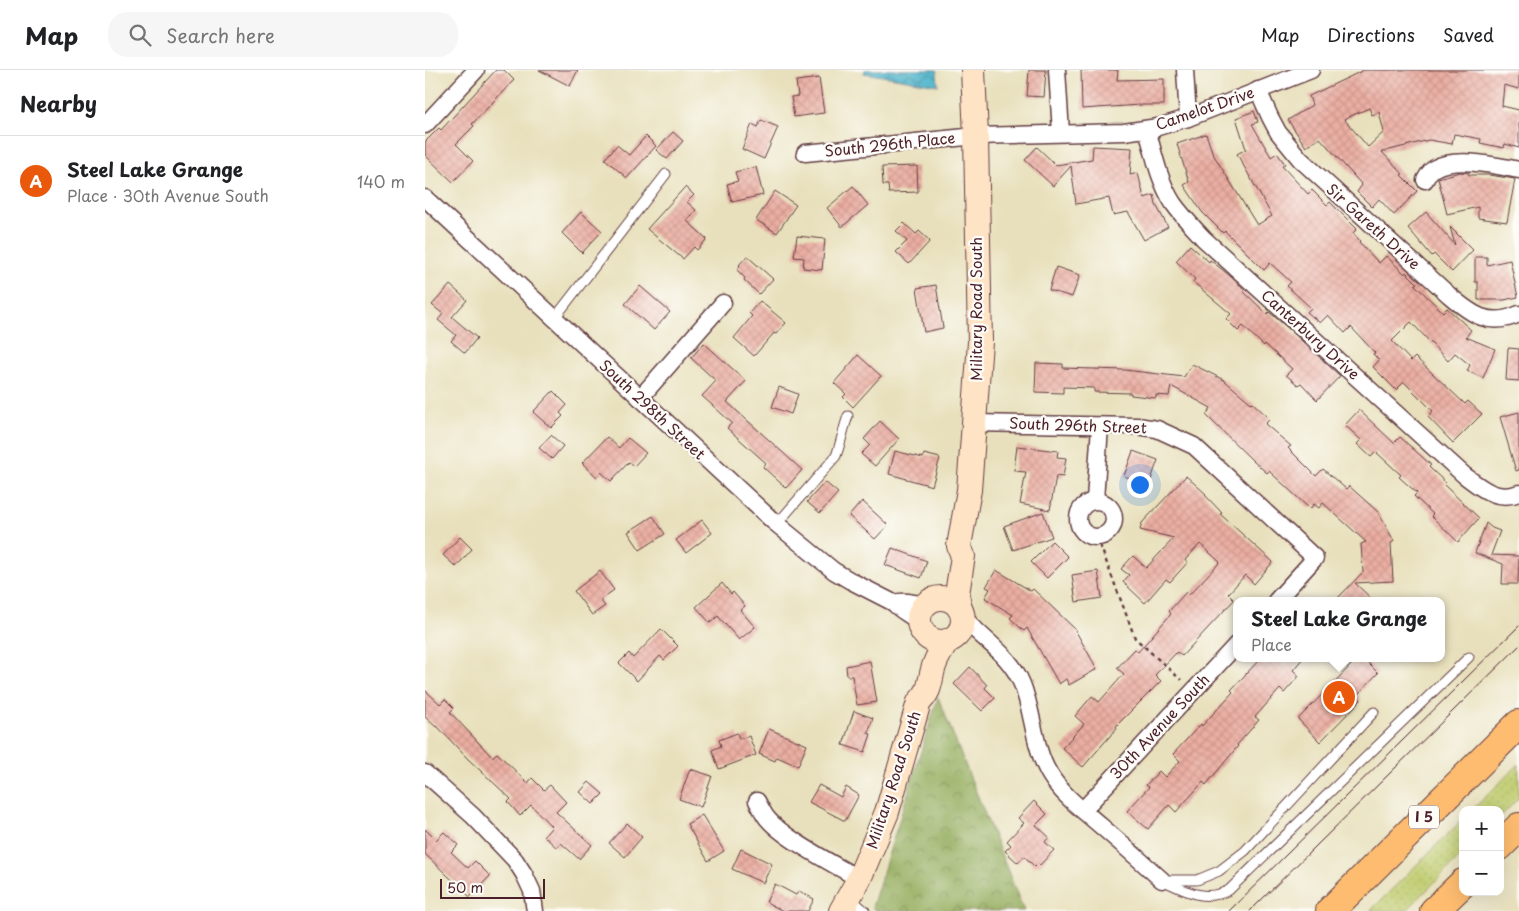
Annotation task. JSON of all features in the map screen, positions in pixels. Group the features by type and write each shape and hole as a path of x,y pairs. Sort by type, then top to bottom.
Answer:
{"highway":[{"name":"I 5","path":"1330,911 1519,724"},
{"path":"1504,842 1519,827"},
{"path":"1434,911 1459,887"}],"main road":[{"name":"Military Road South","path":"961,612 957,594 963,556 959,546 969,490 980,342 973,70"},
{"name":"Military Road South","path":"853,900 887,812 919,702 916,691 925,648 925,615 946,582 952,553 959,546"},
{"path":"946,598 953,601 961,612 962,626 951,639 933,640 925,615 946,598"},
{"name":"Military Road South","path":"919,702 928,695 934,665 938,656 951,639"}],"street":[{"path":"425,125 476,70"},
{"path":"1057,70 1061,133"},
{"path":"1185,70 1188,118"},
{"name":"Camelot Drive","path":"976,136 1124,132 1147,129 1188,118 1308,71"},
{"name":"Sir Gareth Drive","path":"1258,90 1278,132 1300,159 1449,295 1469,312 1485,319 1506,319 1519,314"},
{"name":"Canterbury Drive","path":"1147,129 1160,176 1167,191 1181,214 1204,239 1464,475 1484,490 1494,494 1509,496 1519,493"},
{"name":"South 296th Place","path":"805,153 976,136"},
{"path":"1425,180 1434,168 1451,164 1486,164 1519,170"},
{"name":"South 298th Street","path":"425,198 777,524 835,571 851,581 894,603 904,600 921,604 925,615"},
{"path":"640,398 723,303"},
{"name":"South 296th Street","path":"974,423 1137,426 1157,429 1193,446 1315,558 1280,597"},
{"path":"1095,500 1100,426"},
{"path":"961,612 974,630 1007,658 1021,684 1037,745 1050,774 1065,794 1162,880"},
{"path":"951,639 972,635 984,638"},
{"name":"30th Avenue South","path":"1083,810 1233,648"},
{"path":"425,773 473,816 515,860 532,891 535,911"},
{"path":"757,800 767,818 853,900"}],"lane":[{"path":"554,319 666,174"},
{"path":"777,524 836,456 848,416"},
{"path":"1162,880 1197,895 1214,896 1229,890 1469,657"},
{"path":"1162,880 1197,880 1219,871 1245,850 1374,712"}],"path":[{"path":"1100,545 1135,638 1181,680"}],"green space":[{"path":"938,697 1024,911 876,911 872,907"},
{"path":"1519,764 1519,798 1504,813 1504,806 1476,806"},
{"path":"1459,823 1459,858 1406,911 1370,911"}],"water":[{"path":"865,70 937,70 938,85 864,73"}],"building":[{"path":"496,70 504,70 514,80 472,124 474,126 456,144 473,161 453,182 425,155 425,142 439,128 441,130"},
{"path":"539,70 578,70 570,86"},
{"path":"1029,70 1046,70 1044,97 1027,96"},
{"path":"1081,70 1118,70 1117,80 1164,79 1164,105 1082,109"},
{"path":"1364,70 1519,70 1519,89 1504,85 1502,106 1519,110 1519,148 1505,144 1504,148 1480,143 1481,139 1454,134 1452,144 1429,140 1382,152 1417,191 1394,215 1379,199 1372,207 1357,192 1362,185 1320,138 1306,147 1288,120 1312,105 1309,96","holes":["1369,108 1372,115 1379,112 1384,132 1368,147 1344,119"]},
{"path":"819,78 824,113 794,117 791,97 798,96 796,81"},
{"path":"1254,111 1258,122 1252,124 1271,157 1277,153 1285,164 1282,166 1308,194 1312,190 1327,205 1330,202 1357,229 1353,233 1379,263 1386,256 1405,274 1406,272 1417,283 1415,285 1443,312 1447,308 1471,330 1466,337 1495,349 1483,378 1467,371 1470,365 1455,353 1448,361 1411,322 1392,341 1411,361 1415,357 1465,404 1468,401 1482,414 1453,443 1428,417 1433,411 1404,382 1396,390 1373,367 1379,360 1351,327 1345,333 1328,315 1320,323 1307,312 1311,308 1287,286 1291,282 1270,263 1264,270 1225,231 1223,233 1202,212 1184,185 1189,182 1177,144 1206,134 1213,154 1257,225 1272,216 1237,154 1246,149 1236,118"},
{"path":"761,120 778,127 764,159 742,149 752,124 758,127"},
{"path":"673,132 683,141 667,159 656,150"},
{"path":"646,136 656,146 627,178 605,159 617,145 629,155"},
{"path":"1093,146 1132,148 1130,175 1138,173 1144,198 1154,195 1156,205 1168,227 1144,240 1128,212 1113,215 1109,198 1076,204 1071,166 1053,186 1025,160 1037,147 1056,165 1092,159"},
{"path":"917,166 918,192 889,193 888,185 883,185 882,167"},
{"path":"756,167 763,195 732,202 727,184 738,181 735,172"},
{"path":"1460,172 1469,173 1469,175 1489,175 1515,179 1507,222 1478,218 1478,207 1447,214 1438,178"},
{"path":"853,186 868,205 842,227 827,208"},
{"path":"685,187 694,195 687,202 696,210 687,221 707,239 697,250 694,247 683,259 647,229"},
{"path":"775,191 796,205 777,233 756,220"},
{"path":"581,212 602,231 582,253 562,233"},
{"path":"1426,212 1455,245 1450,227 1473,250 1452,272 1434,254 1432,256 1408,228"},
{"path":"904,223 916,234 919,231 930,241 909,264 896,252 907,241 896,231"},
{"path":"797,236 825,239 822,270 803,268 804,258 794,257"},
{"path":"1190,245 1209,262 1210,260 1230,276 1267,314 1269,312 1340,376 1317,400 1301,383 1298,385 1286,375 1292,369 1243,326 1238,331 1226,319 1231,314 1193,282 1195,279 1176,261"},
{"path":"747,256 773,279 759,294 744,280 745,278 737,270"},
{"path":"1475,257 1487,257 1487,265 1510,260 1518,297 1504,300 1478,300 1478,282 1475,282"},
{"path":"1056,267 1080,275 1072,297 1049,290"},
{"path":"450,285 467,300 452,317 477,338 465,353 451,341 456,335 438,320 443,314 432,305"},
{"path":"936,285 943,328 924,332 917,288"},
{"path":"640,286 670,312 654,330 625,304"},
{"path":"760,301 786,323 776,334 774,333 754,356 734,338 752,316 749,313"},
{"path":"704,343 746,381 727,402 802,470 786,488 763,467 766,463 727,428 732,423 702,396 716,381 691,358"},
{"path":"1508,348 1519,349 1519,381 1506,380"},
{"path":"858,355 881,376 853,407 843,397 846,394 834,383"},
{"path":"1036,363 1063,364 1063,368 1125,370 1184,377 1192,364 1224,380 1270,419 1265,424 1291,446 1288,448 1316,476 1323,469 1346,489 1349,486 1378,512 1394,541 1391,543 1393,581 1355,583 1370,597 1339,597 1363,572 1361,544 1366,542 1323,503 1319,508 1314,504 1310,509 1269,471 1267,473 1253,461 1206,415 1211,408 1171,386 1169,396 1156,395 1156,398 1131,395 1131,393 1094,392 1094,388 1063,387 1063,393 1035,392"},
{"path":"779,387 798,394 791,414 772,407"},
{"path":"553,391 567,405 560,413 563,416 551,428 533,412"},
{"path":"1359,410 1394,443 1400,437 1431,465 1429,467 1446,483 1444,485 1479,518 1458,542 1431,516 1433,514 1414,496 1417,493 1399,477 1401,475 1376,452 1371,457 1357,444 1361,440 1345,425"},
{"path":"1519,412 1519,470 1516,471 1500,417"},
{"path":"880,421 899,439 875,466 861,454 870,445 864,439"},
{"path":"551,435 563,446 552,459 539,448"},
{"path":"607,437 619,448 628,438 646,453 634,466 629,462 611,481 601,472 597,477 582,463"},
{"path":"1017,446 1058,451 1057,457 1066,458 1063,477 1056,476 1050,510 1020,504 1026,472 1014,471"},
{"path":"895,451 923,458 924,454 940,458 932,486 889,474"},
{"path":"1133,451 1158,460 1149,485 1124,476"},
{"path":"1186,476 1206,494 1222,513 1220,514 1273,562 1254,584 1245,575 1228,594 1233,601 1182,656 1177,652 1155,675 1161,681 1116,726 1117,728 1083,767 1062,748 1084,724 1075,716 1092,696 1099,702 1124,674 1117,668 1135,649 1138,652 1171,614 1169,611 1186,592 1189,595 1220,562 1200,544 1185,560 1187,563 1170,582 1166,579 1145,603 1123,582 1129,575 1121,569 1133,556 1146,568 1174,538 1140,530 1142,523"},
{"path":"825,482 838,493 820,513 807,502"},
{"path":"862,501 888,525 875,539 849,516"},
{"path":"1043,512 1052,537 1013,550 1004,526"},
{"path":"653,516 665,534 640,550 628,532"},
{"path":"702,520 712,533 686,553 676,540"},
{"path":"1486,523 1500,531 1491,555 1519,556 1518,584 1502,584 1503,564 1475,553"},
{"path":"460,537 472,549 456,567 443,555"},
{"path":"1052,541 1068,557 1047,578 1031,562"},
{"path":"892,548 927,561 921,578 885,565"},
{"path":"996,570 1031,591 1033,589 1074,628 1097,669 1069,685 1066,679 1059,684 1027,628 1024,631 1010,618 1013,615 985,598 990,589 986,587"},
{"path":"600,571 614,590 600,600 605,606 592,615 574,591"},
{"path":"1098,571 1102,598 1076,602 1072,575"},
{"path":"722,583 745,606 740,610 755,627 739,640 718,616 710,623 696,607"},
{"path":"661,629 678,646 664,660 660,656 637,681 619,663 629,653 633,658"},
{"path":"870,661 877,702 857,705 852,676 847,676 846,666"},
{"path":"1257,662 1300,662 1293,670 1299,676 1284,693 1280,689 1255,717 1259,720 1206,785 1203,782 1176,812 1169,805 1148,829 1127,811 1149,787 1146,785 1159,771 1165,777 1180,761 1173,754 1233,692 1231,690"},
{"path":"1354,662 1367,662 1378,673 1357,695 1361,700 1320,742 1298,719"},
{"path":"970,667 987,685 985,688 995,698 982,711 954,684"},
{"path":"425,690 440,704 445,699 454,708 450,712 492,757 497,753 528,783 532,778 544,790 550,785 566,802 556,812 592,845 579,859 561,843 557,848 544,836 552,827 531,805 520,816 508,802 511,799 468,759 437,726 425,717"},
{"path":"854,711 873,718 868,733 871,734 865,752 843,745"},
{"path":"769,729 807,745 798,766 777,757 775,761 759,754"},
{"path":"737,733 739,739 749,736 756,755 719,769 712,750 721,746 719,740"},
{"path":"690,769 712,776 701,807 679,799"},
{"path":"589,782 603,794 593,804 580,792"},
{"path":"819,785 841,797 846,787 859,795 845,821 809,802"},
{"path":"1034,801 1047,814 1036,825 1049,837 1045,842 1054,850 1040,865 1038,864 1035,867 1024,856 1018,863 1005,851 1011,845 1007,841 1024,823 1018,818"},
{"path":"702,815 724,851 708,861 687,824"},
{"path":"627,823 642,837 625,857 609,843"},
{"path":"425,829 436,840 444,832 458,845 451,852 468,868 475,861 490,876 470,897 425,854"},
{"path":"741,849 772,864 763,883 732,869"},
{"path":"775,884 796,895 799,891 814,899 808,911 783,911 766,902"}],"tram line":[{"path":"1229,911 1519,626"},
{"path":"1250,911 1519,646"}],"place":[{"name":"Steel Lake Grange","path":"1339,697"}]}
